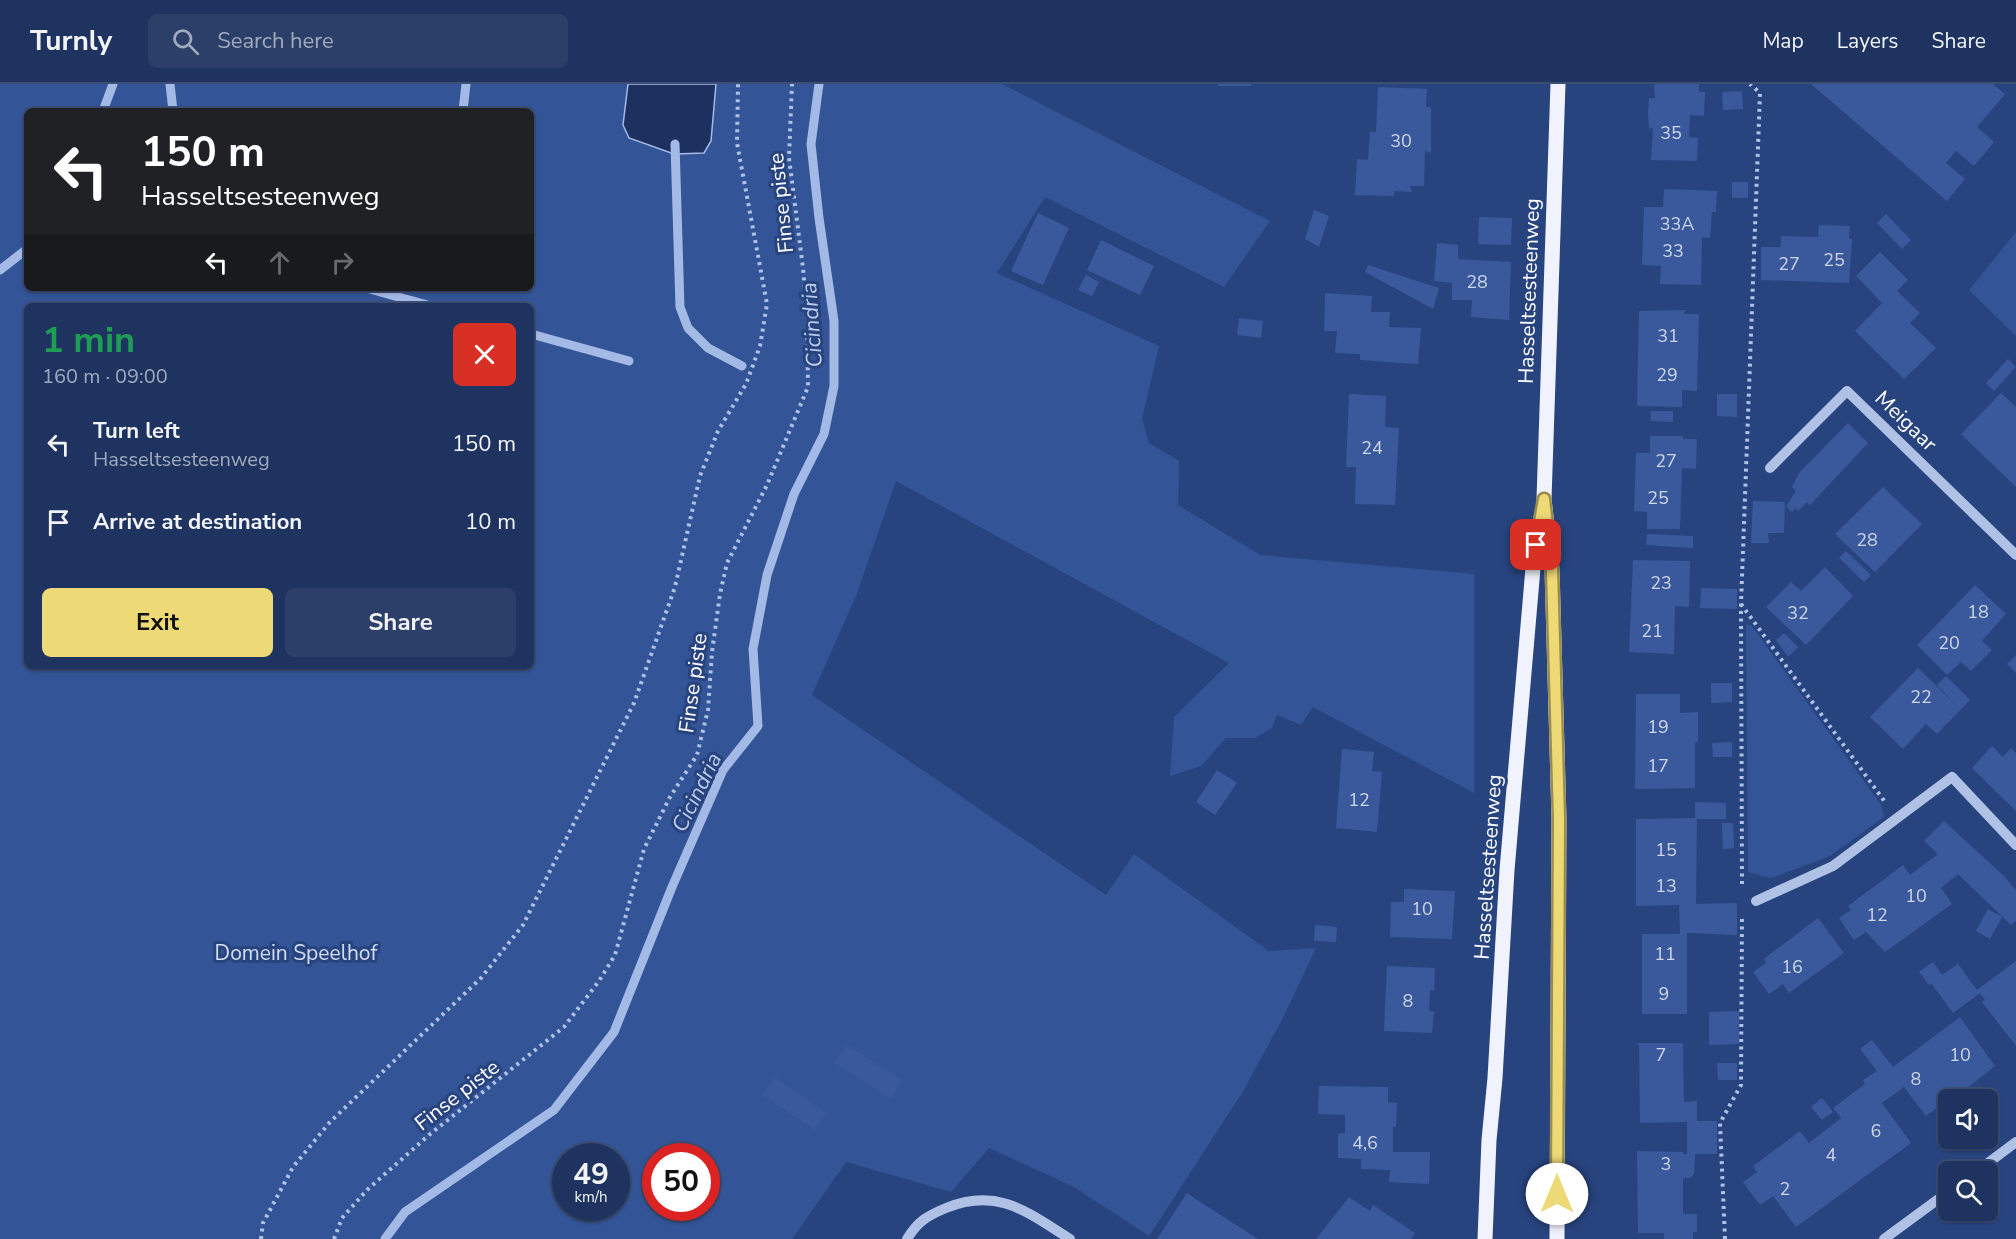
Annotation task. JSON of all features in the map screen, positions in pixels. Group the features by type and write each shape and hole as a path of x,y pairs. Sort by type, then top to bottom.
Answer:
{"main road":[{"name":"Hasseltsesteenweg","path":"1485,1239 1489,1140 1495,1078 1507,870 1533,568 1544,499 1558,84"},
{"name":"Hasseltsesteenweg","path":"1544,499 1552,569 1559,819 1557,1239"}],"street":[{"name":"Meigaar","path":"1770,468 1847,392 2016,555"},
{"path":"1756,901 1833,867 1952,777 2016,845"},
{"path":"1991,1161 2016,1142"},
{"path":"1884,1239 1938,1199"},
{"path":"907,1239 927,1215 963,1201 977,1200 999,1201 1025,1211 1070,1239"}],"path":[{"path":"261,1239 263,1223 293,1167 330,1122 481,978 523,925 633,703 675,587 700,476 718,431 746,384 760,346 767,304 737,143 738,84"},
{"name":"Finse piste","path":"334,1239 342,1218 367,1190 429,1135 564,1027 599,981 615,955 644,849 670,797 697,754 708,710 712,652 727,563 767,485 808,387 807,316 789,158 792,84"},
{"path":"1742,891 1741,604 1760,93 1750,84"},
{"path":"1741,604 1897,818"},
{"path":"1725,1239 1720,1123 1741,1085 1742,914"}],"green space":[{"name":"Domein Speelhof","path":"0,84 1002,84 1270,221 1224,287 1045,197 997,273 1159,346 1142,419 1149,443 1179,461 1178,505 1260,555 1474,574 1474,793 1313,707 1301,725 1277,715 1272,728 1255,738 1226,738 1201,766 1170,776 1174,717 1229,663 896,481 856,596 812,695 1106,895 1134,854 1269,951 1316,948 1283,1018 1242,1093 1149,1236 1074,1187 989,1148 951,1192 846,1162 792,1239 0,1239"},
{"path":"2016,232 2016,336 1969,290"},
{"path":"1746,625 1751,625 1882,806 1884,817 1830,856 1771,878 1748,872"}],"shaded area":[{"path":"628,84 716,84 711,141 704,153 674,154 629,138 623,125"}],"building":[{"path":"1218,84 1251,84 1251,86 1218,86"},
{"path":"1654,84 1699,84 1699,92 1705,92 1704,116 1690,115 1689,137 1698,138 1697,161 1651,160 1653,128 1649,129 1648,113 1649,98 1655,98"},
{"path":"1811,84 1993,84 2005,94 1977,127 1994,142 1974,166 1956,151 1946,163 1965,179 1947,201"},
{"path":"1378,87 1427,89 1426,107 1431,107 1431,153 1425,151 1424,186 1410,186 1412,192 1394,191 1394,196 1355,195 1357,159 1368,160 1370,132 1376,132"},
{"path":"1742,91 1743,109 1723,110 1722,92"},
{"path":"1732,182 1748,182 1748,198 1732,198"},
{"path":"1664,189 1717,191 1716,212 1712,212 1710,238 1702,237 1701,285 1660,284 1661,266 1642,265 1644,207 1663,207"},
{"path":"1314,210 1329,216 1319,247 1305,239"},
{"path":"1038,213 1069,228 1043,285 1011,271"},
{"path":"1886,214 1911,240 1902,249 1877,223"},
{"path":"1479,217 1512,218 1511,245 1478,244"},
{"path":"1819,225 1850,226 1849,239 1852,239 1849,283 1761,280 1761,247 1781,247 1781,236 1818,237"},
{"path":"1101,240 1154,266 1140,295 1087,270"},
{"path":"1437,243 1458,245 1458,259 1511,262 1509,320 1471,317 1472,300 1452,300 1452,283 1434,281"},
{"path":"1880,252 1908,280 1897,291 1920,313 1910,323 1936,348 1904,379 1855,331 1882,303 1856,276"},
{"path":"1368,265 1439,288 1433,309 1365,272"},
{"path":"1086,275 1099,282 1092,296 1078,290"},
{"path":"1325,293 1372,296 1371,312 1390,312 1389,327 1421,328 1418,364 1360,360 1360,354 1335,353 1337,331 1324,331"},
{"path":"1685,310 1684,314 1699,314 1697,391 1682,390 1682,407 1637,406 1639,311"},
{"path":"1239,318 1263,321 1261,338 1237,335"},
{"path":"2008,359 2016,367 1994,391 1986,383"},
{"path":"2001,393 2016,407 2016,487 1961,434"},
{"path":"1349,394 1386,396 1385,427 1399,428 1395,505 1355,504 1356,467 1346,467"},
{"path":"1717,394 1737,394 1737,417 1717,416"},
{"path":"1651,411 1673,411 1673,422 1651,421"},
{"path":"1848,423 1868,443 1810,505 1807,502 1798,511 1795,508 1792,512 1786,506 1796,491 1792,487 1799,473"},
{"path":"1650,436 1683,436 1683,439 1697,439 1696,469 1682,468 1680,529 1647,529 1647,512 1634,511 1636,453 1650,453"},
{"path":"1883,487 1922,524 1875,572 1835,534"},
{"path":"1753,501 1785,502 1784,533 1768,533 1769,543 1751,543"},
{"path":"1647,534 1693,536 1693,548 1646,545"},
{"path":"1846,551 1871,575 1864,582 1839,558"},
{"path":"1633,560 1690,561 1689,607 1675,606 1674,654 1629,652"},
{"path":"1825,567 1853,596 1806,645 1766,607 1791,582 1801,591"},
{"path":"1975,585 2006,614 1982,641 1992,650 1971,671 1961,662 1947,675 1917,645"},
{"path":"1701,588 1737,589 1737,609 1700,608"},
{"path":"1784,633 1798,647 1788,657 1776,640"},
{"path":"2016,655 2016,673 2007,664"},
{"path":"1918,668 1956,705 1937,685 1946,676 1970,700 1937,734 1926,724 1903,749 1870,717"},
{"path":"1711,683 1732,683 1732,702 1711,703"},
{"path":"1636,694 1680,694 1680,713 1698,712 1698,742 1695,742 1695,788 1635,789"},
{"path":"1732,742 1732,757 1713,757 1712,743"},
{"path":"1992,746 2003,757 2011,748 2016,753 2016,811 1972,768"},
{"path":"1342,749 1374,752 1372,771 1382,772 1377,832 1336,828"},
{"path":"1217,770 1237,783 1215,815 1196,802"},
{"path":"1695,802 1726,803 1726,819 1697,819 1696,904 1737,903 1737,935 1687,933 1687,1014 1642,1014 1642,934 1680,934 1679,905 1636,906 1636,819 1695,818"},
{"path":"1944,821 2004,876 2016,890 2016,921 2011,925 1958,874 1941,888 1952,904 1885,952 1866,932 1854,940 1839,918 1851,910 1848,906 1903,865 1910,875 1938,854 1924,841"},
{"path":"1722,823 1733,823 1734,848 1723,849"},
{"path":"1404,889 1455,891 1452,939 1390,937 1391,902 1404,902"},
{"path":"1988,909 2002,917 1990,939 1976,931"},
{"path":"1818,918 1844,953 1789,993 1783,984 1769,994 1753,972 1766,963 1764,959"},
{"path":"1315,925 1337,927 1336,942 1314,941"},
{"path":"2016,961 2016,1046 1982,1002 1985,1000 1980,993 1953,1013 1931,983 1929,985 1919,972 1933,962 1942,975 1958,964 1977,990"},
{"path":"1387,966 1435,968 1434,991 1430,990 1429,1011 1434,1011 1432,1033 1384,1031"},
{"path":"1739,1011 1739,1044 1709,1045 1709,1012"},
{"path":"1960,1017 1995,1066 1966,1089 1938,1089 1938,1107 1926,1116 1904,1087 1882,1103 1911,1143 1796,1227 1773,1196 1760,1205 1743,1182 1757,1172 1753,1166 1800,1131 1809,1143 1841,1118 1833,1108 1865,1084 1863,1080 1877,1071 1860,1049 1872,1040 1893,1067"},
{"path":"1635,1043 1683,1043 1684,1102 1697,1101 1697,1121 1717,1121 1717,1154 1695,1154 1694,1174 1690,1178 1683,1178 1683,1214 1697,1214 1697,1232 1693,1232 1693,1239 1664,1239 1664,1233 1638,1233 1637,1151 1687,1154 1687,1122 1640,1123 1639,1045"},
{"path":"847,1045 902,1080 891,1099 835,1063"},
{"path":"1717,1063 1737,1063 1737,1080 1718,1080"},
{"path":"775,1077 826,1113 814,1130 763,1095"},
{"path":"1319,1086 1388,1087 1388,1102 1397,1103 1396,1127 1393,1127 1393,1152 1430,1152 1429,1184 1389,1182 1390,1170 1361,1169 1361,1159 1338,1158 1338,1134 1345,1133 1345,1115 1318,1114"},
{"path":"1822,1098 1833,1112 1822,1120 1811,1107"},
{"path":"1187,1193 1222,1216 1258,1239 1157,1239"},
{"path":"1349,1197 1370,1211 1373,1205 1415,1233 1411,1239 1316,1239"}],"waterway":[{"path":"104,108 113,84"},
{"path":"170,84 173,108"},
{"path":"463,108 466,84"},
{"name":"Cicindria","path":"385,1239 405,1212 554,1110 614,1032 672,887 723,770 758,726 753,649 767,575 794,494 824,434 834,386 834,321 811,144 819,84"},
{"path":"675,144 680,307 688,328 708,348 742,366"},
{"path":"0,270 24,251"},
{"path":"377,291 420,303"},
{"path":"534,335 629,361"}],"route":[{"path":"1536,545 1544,499 1552,569 1559,819 1557,1194"}]}
